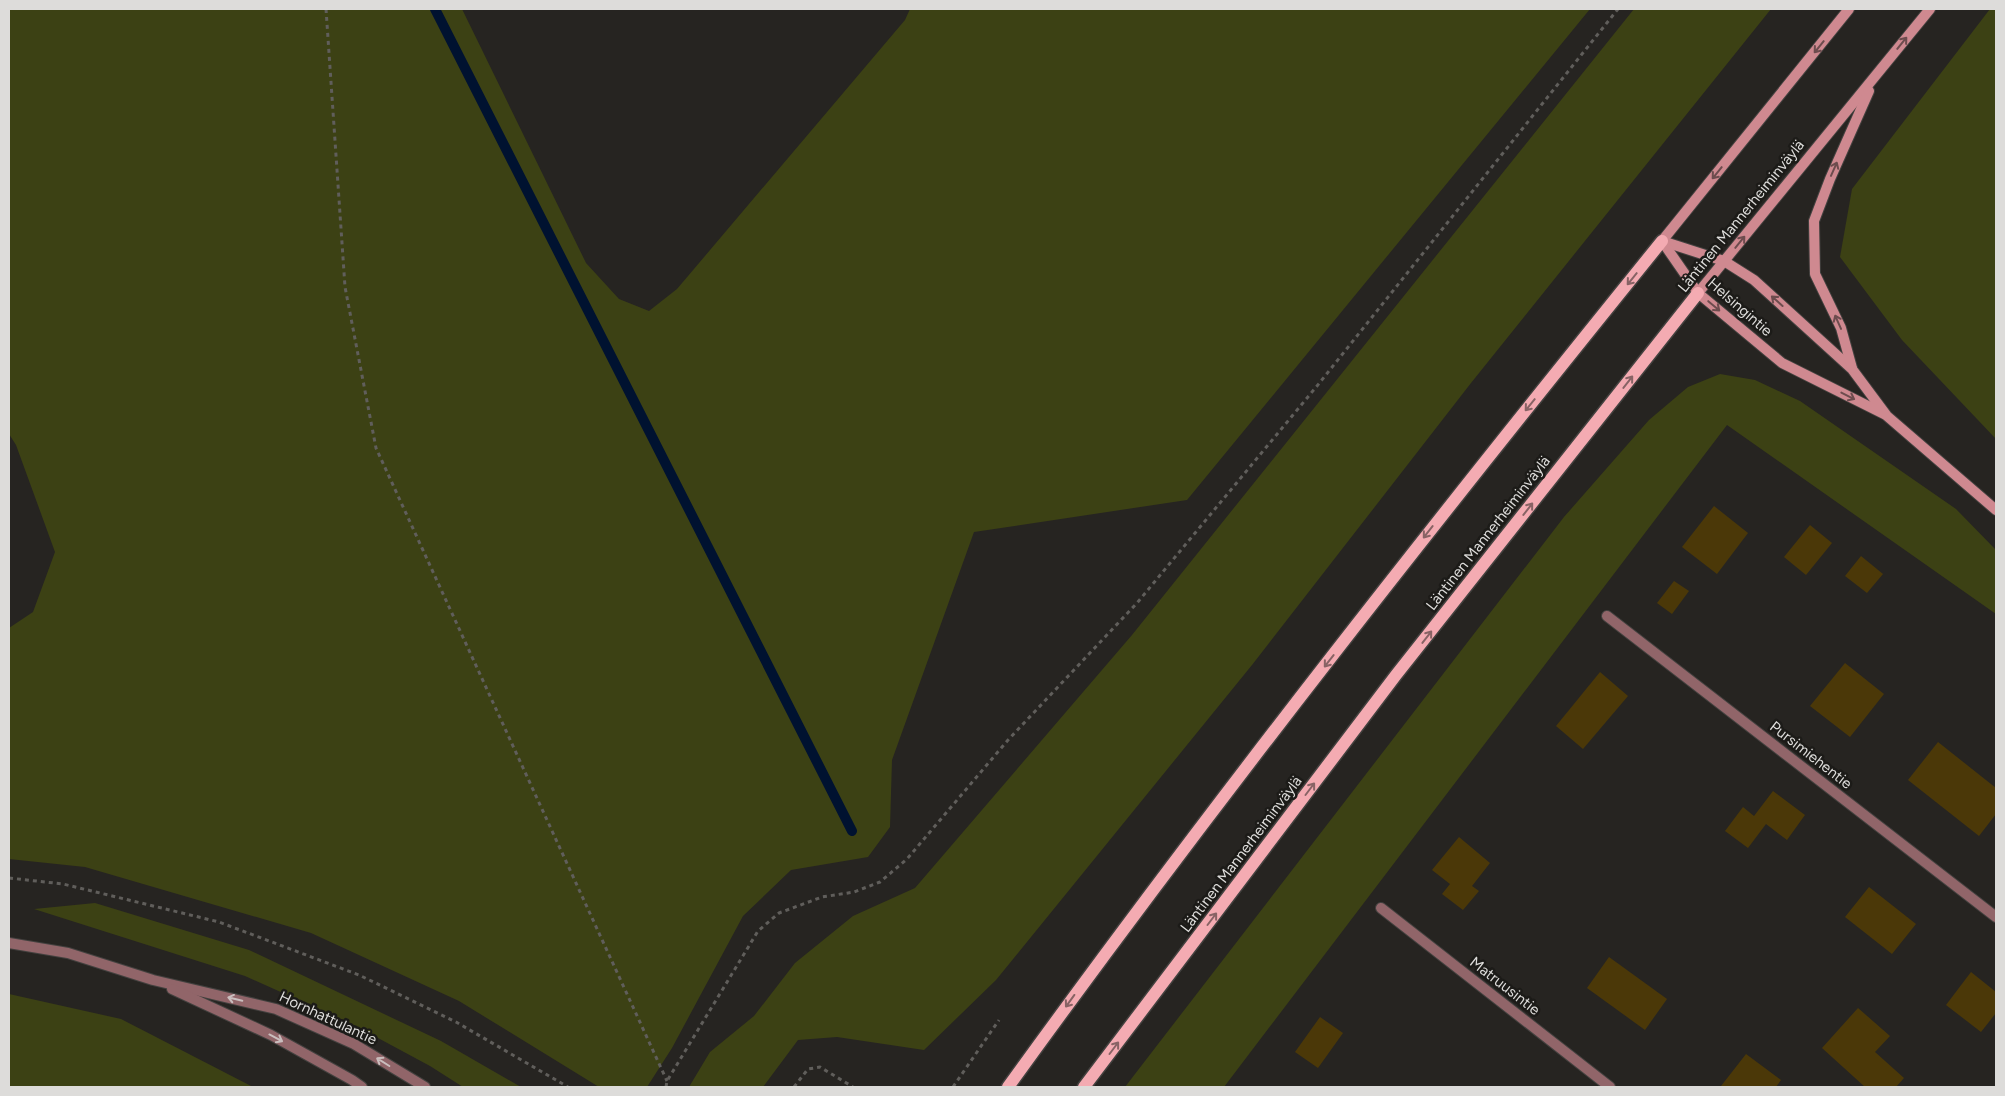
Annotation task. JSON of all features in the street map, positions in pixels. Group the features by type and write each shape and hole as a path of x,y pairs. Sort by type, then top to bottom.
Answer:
{"main road":[{"path":"1008,1087 1099,962 1271,735 1457,495 1849,9"},
{"name":"Läntinen Mannerheiminväylä","path":"1084,1087 1396,675 1724,261 1930,9"},
{"name":"Helsingintie","path":"1852,368 1841,328 1815,274 1814,221 1874,78"},
{"name":"Helsingintie","path":"1662,241 1724,261 1754,280 1852,368 1887,416 1996,510"},
{"name":"Helsingintie","path":"1662,241 1698,294 1782,363 1887,416"}],"street":[{"name":"Pursimiehentie","path":"1607,616 1996,917"},
{"name":"Matruusintie","path":"1381,908 1610,1087"},
{"name":"Hornhattulantie","path":"9,943 68,954 153,980 276,1009 354,1044 425,1087"},
{"name":"Hornhattulantie","path":"153,980 271,1035 362,1087"}],"path":[{"path":"326,9 345,287 376,448 667,1081"},
{"path":"666,1087 667,1081 758,931 780,913 822,897 854,892 880,882 907,859 1008,740 1137,603 1316,386 1618,9"},
{"path":"9,878 64,884 219,922 359,975 456,1022 568,1087"},
{"path":"952,1087 999,1020"},
{"path":"794,1087 808,1068 820,1067 853,1087"}],"green space":[{"path":"9,9 462,9 586,263 619,299 649,311 677,289 905,20 910,9 1590,9 1187,500 974,532 892,760 890,827 868,857 791,870 743,916 672,1048 647,1087 599,1087 459,1001 311,933 85,867 9,859 9,628 33,612 55,552 16,445 9,434"},
{"path":"1634,9 1771,9 1471,383 1252,665 996,980 924,1050 837,1037 798,1040 763,1087 689,1087 710,1052 754,1016 795,963 853,916 915,888 1132,635"},
{"path":"1990,9 1996,9 1996,439 1902,340 1840,257 1852,189"},
{"path":"1720,374 1755,380 1800,401 1956,509 1996,550 1996,614 1727,425 1224,1087 1125,1087 1564,517 1649,420 1688,387"},
{"path":"95,903 249,950 441,1041 521,1087 463,1087 430,1066 352,1024 245,976 34,909"},
{"path":"9,994 121,1019 253,1087 9,1087"}],"building":[{"path":"1714,506 1748,533 1717,574 1682,547"},
{"path":"1810,525 1832,543 1806,575 1784,557"},
{"path":"1861,556 1883,574 1867,593 1845,576"},
{"path":"1674,581 1689,591 1672,614 1657,603"},
{"path":"1845,663 1884,694 1850,737 1810,706"},
{"path":"1600,672 1628,696 1583,749 1556,726"},
{"path":"1938,742 1996,788 1996,814 1979,836 1908,780"},
{"path":"1773,791 1805,815 1787,840 1766,824 1748,848 1725,831 1743,807 1754,816"},
{"path":"1459,837 1490,863 1472,886 1479,891 1463,910 1442,894 1450,884 1432,870"},
{"path":"1869,887 1916,924 1892,954 1845,917"},
{"path":"1609,957 1667,999 1645,1030 1587,988"},
{"path":"1971,972 1996,992 1996,1013 1981,1032 1946,1005"},
{"path":"1858,1008 1890,1036 1875,1052 1904,1078 1896,1087 1865,1087 1822,1048"},
{"path":"1320,1017 1343,1033 1318,1068 1295,1052"},
{"path":"1746,1054 1781,1080 1776,1087 1721,1086"}],"waterway":[{"path":"435,9 852,831"}]}
